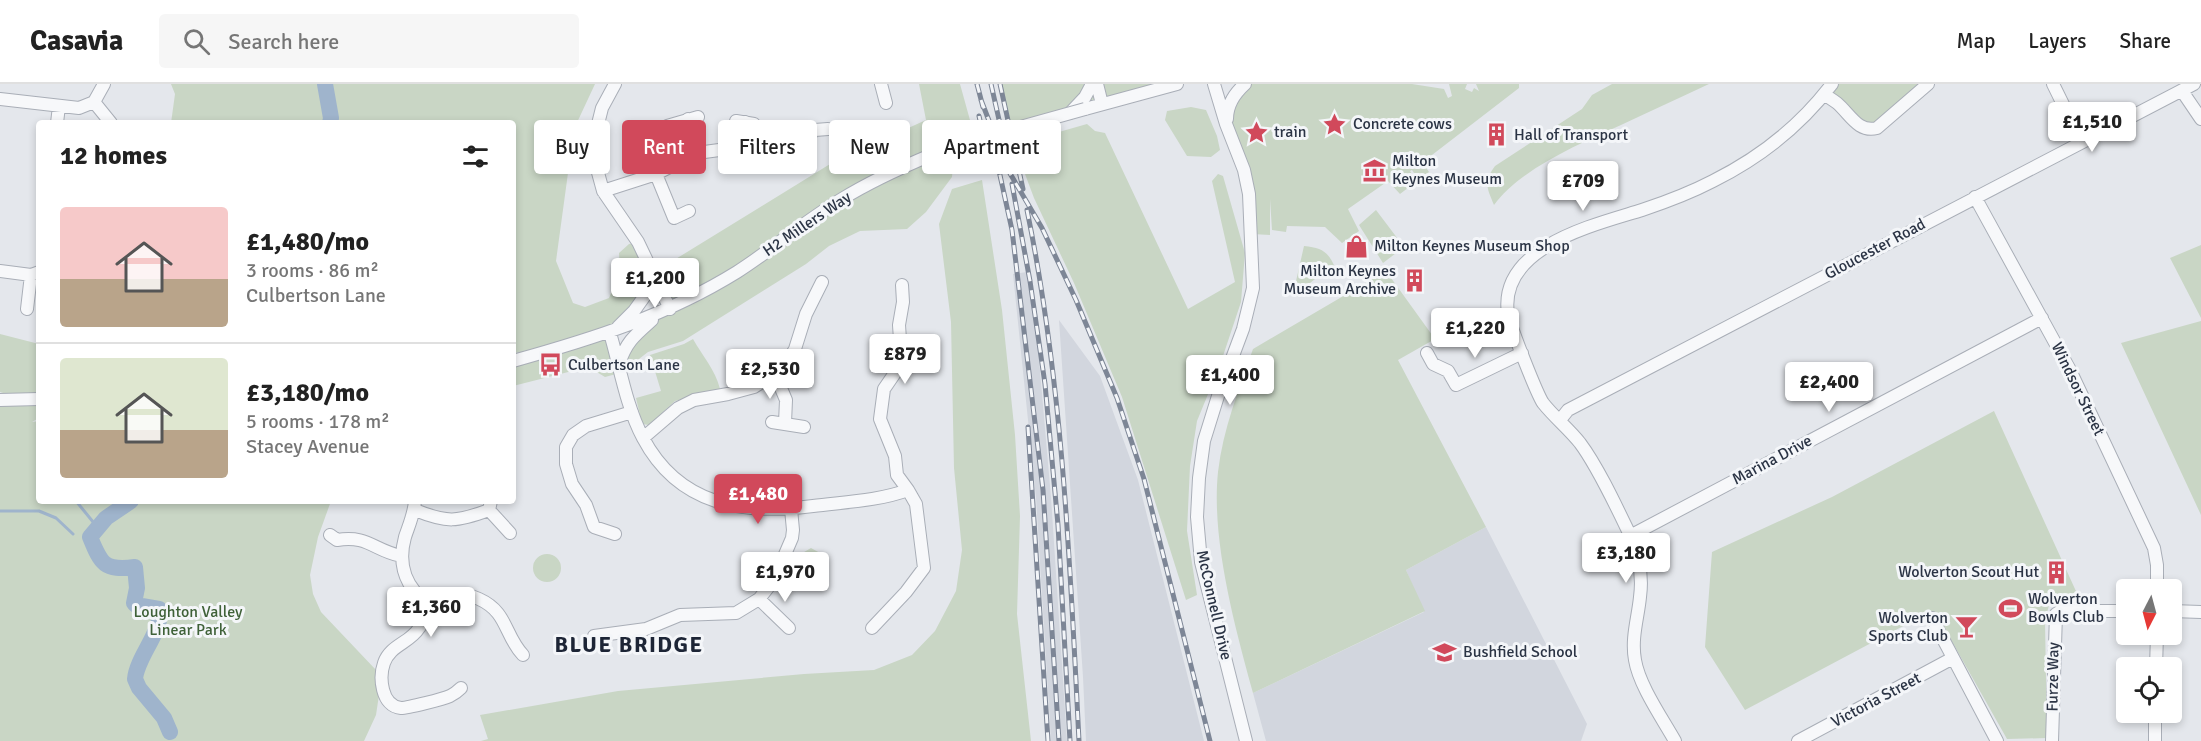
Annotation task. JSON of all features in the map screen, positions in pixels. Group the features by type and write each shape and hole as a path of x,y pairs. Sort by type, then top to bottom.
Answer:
{"street":[{"path":"0,99 79,108 94,102 104,84"},
{"path":"615,84 602,108 596,132 597,169 603,191 638,242 649,265 664,311 632,337 624,347 619,363"},
{"path":"881,84 886,103"},
{"path":"1069,114 1085,97 1092,84"},
{"path":"1097,84 1102,104"},
{"name":"H2 Millers Way","path":"516,360 611,332 664,311 737,272 850,194 879,177 978,139 1177,84"},
{"name":"McConnell Drive","path":"1214,84 1227,127 1244,170 1249,194 1253,288 1243,329 1204,441 1198,478 1197,517 1201,562 1246,741"},
{"path":"1227,127 1227,112 1236,93 1245,84"},
{"path":"1675,741 1645,686 1635,661 1633,633 1640,597 1641,576 1637,554 1630,536 1580,443 1542,401 1508,315 1508,289 1516,273 1529,259 1553,242 1590,226 1682,196 1744,165 1803,118 1828,89 1837,103 1858,125 1871,130 1877,128 1928,84"},
{"path":"2053,84 2081,141"},
{"name":"Gloucester Road","path":"1560,420 1568,410 2194,84"},
{"path":"2182,91 2201,119"},
{"path":"94,102 109,120"},
{"path":"57,120 59,106"},
{"path":"817,130 828,129"},
{"path":"603,191 656,174 674,218 689,211"},
{"name":"Windsor Street","path":"1976,197 2070,370 2154,548 2157,579"},
{"path":"649,265 649,290 634,311 611,332 632,411 643,438 663,469 694,492 721,504 758,510 791,509 891,496 908,490"},
{"path":"0,271 35,273 27,309"},
{"path":"643,438 678,408 694,400 754,387 775,374 795,349 806,314 822,282"},
{"path":"872,628 906,592 924,568 916,504 897,475 895,456 880,419 884,388 897,370 901,354 899,326 903,302 902,285"},
{"name":"Marina Drive","path":"1630,536 2042,318"},
{"path":"1427,353 1433,364 1448,371 1456,385 1522,353"},
{"path":"775,374 786,400 779,422 804,427"},
{"path":"0,400 36,399"},
{"path":"615,534 594,527 586,505 572,484 566,464 566,447 573,435 586,426 632,411"},
{"path":"430,606 411,587 401,556 415,506 439,520 464,519 490,505 510,532"},
{"path":"594,636 646,629 680,615 713,616 735,613 759,599 774,580 792,538 791,509"},
{"path":"330,535 337,540 353,537 369,541 379,549 401,556"},
{"path":"461,688 452,696 402,708 387,698 381,682 383,665 387,656 418,631 430,606 437,599 453,595 480,600 491,606 502,618 512,644 523,655"},
{"path":"759,599 789,628"},
{"name":"Furze Way","path":"2052,741 2056,614 2061,611 2116,611"},
{"path":"2182,611 2201,612"},
{"path":"1932,618 1997,741"},
{"name":"Victoria Street","path":"1798,741 1953,658"},
{"path":"2155,723 2155,741"}],"shaded area":[{"path":"1027,272 1038,348 1051,497 1067,741 1051,741 1036,498 1013,274"},
{"path":"1059,320 1100,376 1138,480 1204,741 1086,741"},
{"name":"Bushfield School","path":"1486,527 1587,724 1581,741 1266,741 1253,693 1424,612 1406,570"}],"green space":[{"path":"171,84 595,84 578,120 534,120 534,174 568,174 556,261 573,303 585,307 609,298 620,272 619,253 629,244 638,242 649,290 613,331 618,362 625,347 669,309 653,273 829,165 829,174 910,174 910,127 922,122 922,174 952,174 926,212 907,229 860,231 829,246 806,264 683,341 648,352 639,359 635,369 605,377 584,368 516,385 516,364 542,350 516,353 516,120 171,120 175,94"},
{"path":"919,84 960,84 970,120 926,120"},
{"path":"1000,84 1177,84 1044,120 1009,120"},
{"path":"1245,84 1412,84 1444,89 1448,98 1452,96 1449,84 1467,84 1465,89 1472,92 1474,88 1479,91 1476,84 1519,84 1519,88 1419,165 1423,163 1429,172 1418,179 1412,170 1410,171 1417,181 1400,194 1388,181 1348,209 1359,231 1342,243 1325,227 1287,226 1286,232 1272,230 1270,199 1270,235 1252,234 1249,197 1234,150 1229,123 1230,109 1235,96"},
{"path":"1612,84 1709,84 1552,158 1519,180 1494,205 1487,185 1495,166 1582,109 1592,95"},
{"path":"1839,84 1921,84 1892,112 1866,124 1859,121 1833,92"},
{"path":"1191,107 1206,110 1217,136 1220,150 1211,157 1187,156 1165,120 1167,111"},
{"path":"1087,124 1095,131 1105,133 1188,309 1235,282 1212,181 1218,174 1223,176 1245,253 1241,302 1220,365 1197,421 1190,466 1187,531 1197,595 1186,600 1122,397 1025,174 1061,174 1061,131"},
{"path":"982,180 1002,310 1015,435 1020,516 1017,614 1031,741 481,741 488,739 480,715 618,691 874,670 912,655 935,631 956,591 962,550 954,468 951,322 939,224 952,189"},
{"path":"1376,210 1404,247 1383,263 1359,225"},
{"path":"2201,245 2201,318 2170,258"},
{"path":"1304,246 1325,252 1336,270 1325,278 1320,275 1305,287 1307,292 1297,297 1294,290"},
{"path":"1386,271 1435,339 1398,360 1486,527 1406,570 1425,611 1253,693 1226,583 1218,526 1218,472 1232,409 1253,349"},
{"path":"2201,321 2201,515 2121,343"},
{"name":"Loughton Valley Linear Park","path":"0,334 36,343 36,420 32,422 36,421 36,504 330,504 318,537 310,575 313,594 321,612 376,670 379,695 376,715 364,741 0,741 0,401 19,398 0,392"},
{"path":"693,339 712,369 720,389 675,401 649,425 642,424 636,398 661,391 650,355"},
{"path":"1994,411 2080,600 2050,601 2045,621 2047,738 2007,739 1937,615 1922,616 1745,710 1705,647 1712,552 1832,497"},
{"path":"811,548 820,553 823,564 812,573 799,568 799,555"},
{"path":"547,554 557,558 561,568 557,578 547,582 537,578 533,568 537,558"}],"waterway":[{"path":"325,84 331,120"},
{"path":"78,504 98,528"},
{"path":"127,504 106,518 90,537 97,554 105,564 116,568 135,567 137,588 134,603 159,609 158,626 140,661 135,679 139,688 164,718 170,732"},
{"path":"0,511 39,511 56,518 73,534"}],"railway":[{"path":"977,84 983,107"},
{"path":"991,84 999,120"},
{"path":"1000,84 1023,189"},
{"path":"981,100 1008,170 1042,228 1076,300 1117,398 1144,479 1210,741"},
{"path":"979,116 980,120"},
{"path":"1000,174 1012,230 1043,490 1059,741"},
{"path":"1012,184 1030,281 1045,384 1058,525 1070,741"},
{"path":"1027,210 1039,276 1057,408 1068,541 1079,741"},
{"path":"1028,427 1048,741"}],"place":[{"name":"Concrete cows","path":"1335,124"},
{"name":"train","path":"1256,132"},
{"name":"Hall of Transport","path":"1496,135"},
{"name":"Milton Keynes Museum","path":"1374,170"},
{"name":"Milton Keynes Museum Shop","path":"1356,246"},
{"name":"Milton Keynes Museum Archive","path":"1414,280"},
{"name":"Culbertson Lane","path":"550,365"},
{"name":"Wolverton Scout Hut","path":"2057,572"},
{"name":"Wolverton Bowls Club","path":"2010,608"},
{"name":"Wolverton Sports Club","path":"1966,627"},
{"name":"Bushfield School","path":"1445,652"}],"district":[{"name":"BLUE BRIDGE","path":"629,644"}]}
